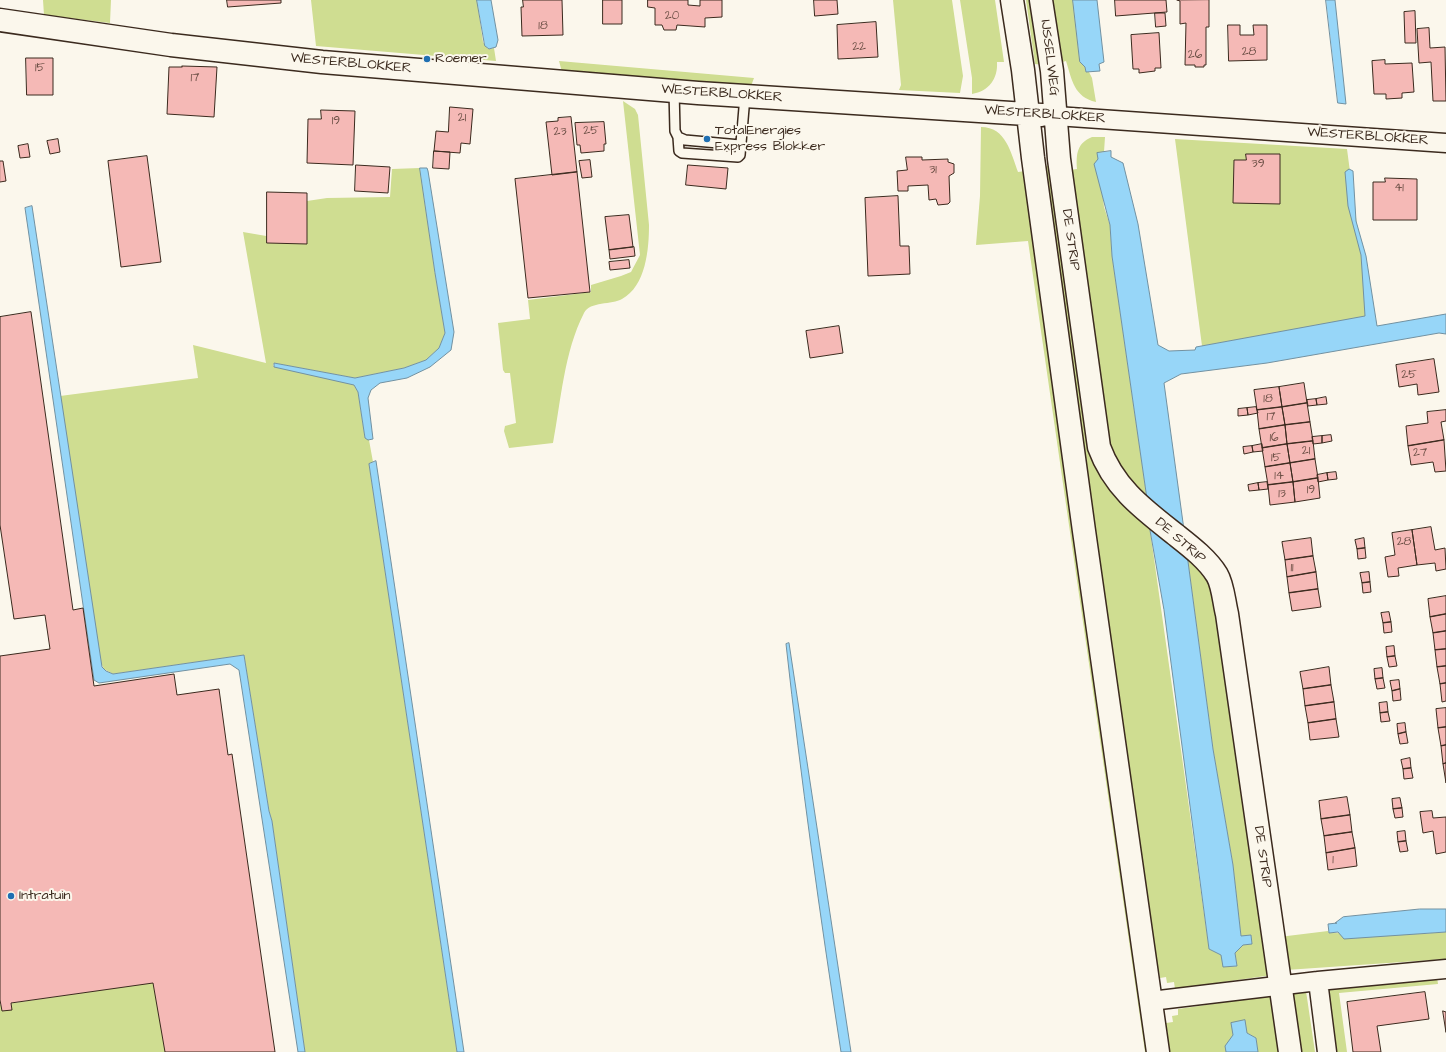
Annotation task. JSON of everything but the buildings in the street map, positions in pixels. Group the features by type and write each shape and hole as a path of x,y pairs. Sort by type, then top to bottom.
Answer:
{"street":[{"name":"IJSSELWEG","path":"1012,0 1028,114"},
{"name":"IJSSELWEG","path":"1041,0 1056,116"},
{"name":"WESTERBLOKKER","path":"0,20 171,46 322,62 745,96 1446,143"},
{"name":"DE STRIP","path":"1028,114 1082,523 1158,1052"},
{"name":"DE STRIP","path":"1056,116 1059,159 1099,447 1106,464 1117,482 1141,508 1194,550 1218,576 1227,614 1290,1052"},
{"path":"1150,1001 1318,981 1446,969"},
{"path":"1318,981 1327,1052"}],"lane":[{"path":"674,90 675,131 678,137 679,151 686,154 735,158 740,155 745,96"},
{"path":"678,137 685,140 740,145"}],"green space":[{"path":"43,0 111,0 110,23 44,15"},
{"path":"311,0 477,0 483,42 488,49 494,48 496,61 316,46"},
{"path":"893,0 952,0 963,76 960,93 899,90 901,85"},
{"path":"960,0 995,0 1004,62 997,62 996,74 988,87 972,94 972,78"},
{"path":"1026,0 1035,0 1044,65 1035,64"},
{"path":"1046,0 1073,0 1080,62 1092,78 1096,102 1089,100 1078,92 1072,81 1066,61 1059,63"},
{"path":"559,61 754,78 751,86 562,72"},
{"path":"623,101 635,109 638,115 649,225 647,256 641,276 630,293 622,299 596,305 587,309 584,313 577,328 568,360 553,443 509,448 504,431 505,426 516,423 510,373 505,373 503,370 498,323 530,319 528,300 591,292 591,285 631,272 640,255"},
{"path":"981,127 996,131 1002,136 1010,149 1018,172 1025,171 1152,1052 1145,1052 1028,241 976,245 980,196"},
{"path":"1092,137 1105,137 1104,152 1098,153 1104,207 1110,225 1112,256 1147,499 1141,497 1110,451 1070,170 1077,169 1078,150 1083,142"},
{"path":"1175,139 1347,149 1369,316 1202,346"},
{"path":"1039,165 1049,166 1090,449 1149,523 1209,949 1221,955 1224,967 1237,966 1235,953 1242,945 1252,943 1251,935 1241,937 1233,865 1213,749 1187,554 1212,583 1272,975 1175,989 1174,982 1167,983 1166,977 1160,978 1159,971 1153,972"},
{"path":"420,168 445,333 439,348 426,360 404,368 355,378 274,363 273,366 350,383 354,385 358,392 365,438 369,440 373,462 369,464 457,1052 305,1052 272,821 269,811 244,655 113,674 104,669 101,663 60,396 198,378 193,345 266,363 243,232 301,242 307,201 327,198 390,197 392,169"},
{"path":"1328,931 1329,933 1418,934 1446,932 1446,959 1286,970 1279,937"},
{"path":"1437,977 1438,984 1339,993 1347,1052 1334,1052 1326,987"},
{"path":"169,980 177,1052 0,1052 0,1005"},
{"path":"1306,991 1315,1052 1295,1052 1287,994"},
{"path":"1275,995 1283,1052 1258,1052 1256,1038 1247,1033 1244,1020 1233,1035 1226,1052 1164,1052 1162,1037 1168,1036 1166,1023 1173,1022 1172,1016 1178,1015 1178,1009"}],"water":[{"path":"477,0 491,0 498,40 496,47 489,49 485,46"},
{"path":"1073,0 1097,0 1104,62 1099,64 1100,71 1086,72 1085,67 1080,62"},
{"path":"1326,0 1335,0 1346,104 1338,103"},
{"path":"1111,151 1111,157 1123,163 1138,224 1158,345 1169,351 1195,350 1196,347 1365,316 1361,255 1348,206 1345,172 1349,169 1353,171 1356,221 1366,256 1377,326 1446,314 1446,334 1439,333 1267,363 1181,374 1164,383 1184,530 1147,499 1112,256 1110,225 1094,164 1098,159 1097,153"},
{"path":"420,168 427,168 428,171 454,332 451,350 430,367 407,378 380,383 371,390 368,398 373,439 368,440 365,438 358,392 354,385 274,367 274,363 355,378 404,368 426,360 439,348 445,333"},
{"path":"32,206 102,667 106,671 113,674 244,655 269,811 272,821 305,1052 298,1052 239,670 230,664 99,683 94,680 25,208"},
{"path":"376,461 464,1052 457,1052 369,464"},
{"path":"1149,523 1187,554 1213,749 1233,865 1241,936 1251,935 1252,944 1243,945 1235,953 1237,966 1223,967 1221,955 1209,949 1164,610"},
{"path":"789,643 851,1052 841,1052 833,1001 798,746 786,644"},
{"path":"1420,909 1446,909 1446,932 1344,939 1338,932 1329,933 1328,924 1337,923 1335,923 1343,917"},
{"path":"1245,1020 1247,1033 1256,1038 1258,1052 1226,1052 1225,1046 1233,1035 1231,1023"}],"place":[{"name":"Roemer","path":"427,59"},
{"name":"TotalEnergies Express Blokker","path":"707,139"},
{"name":"Intratuin","path":"11,896"}]}
